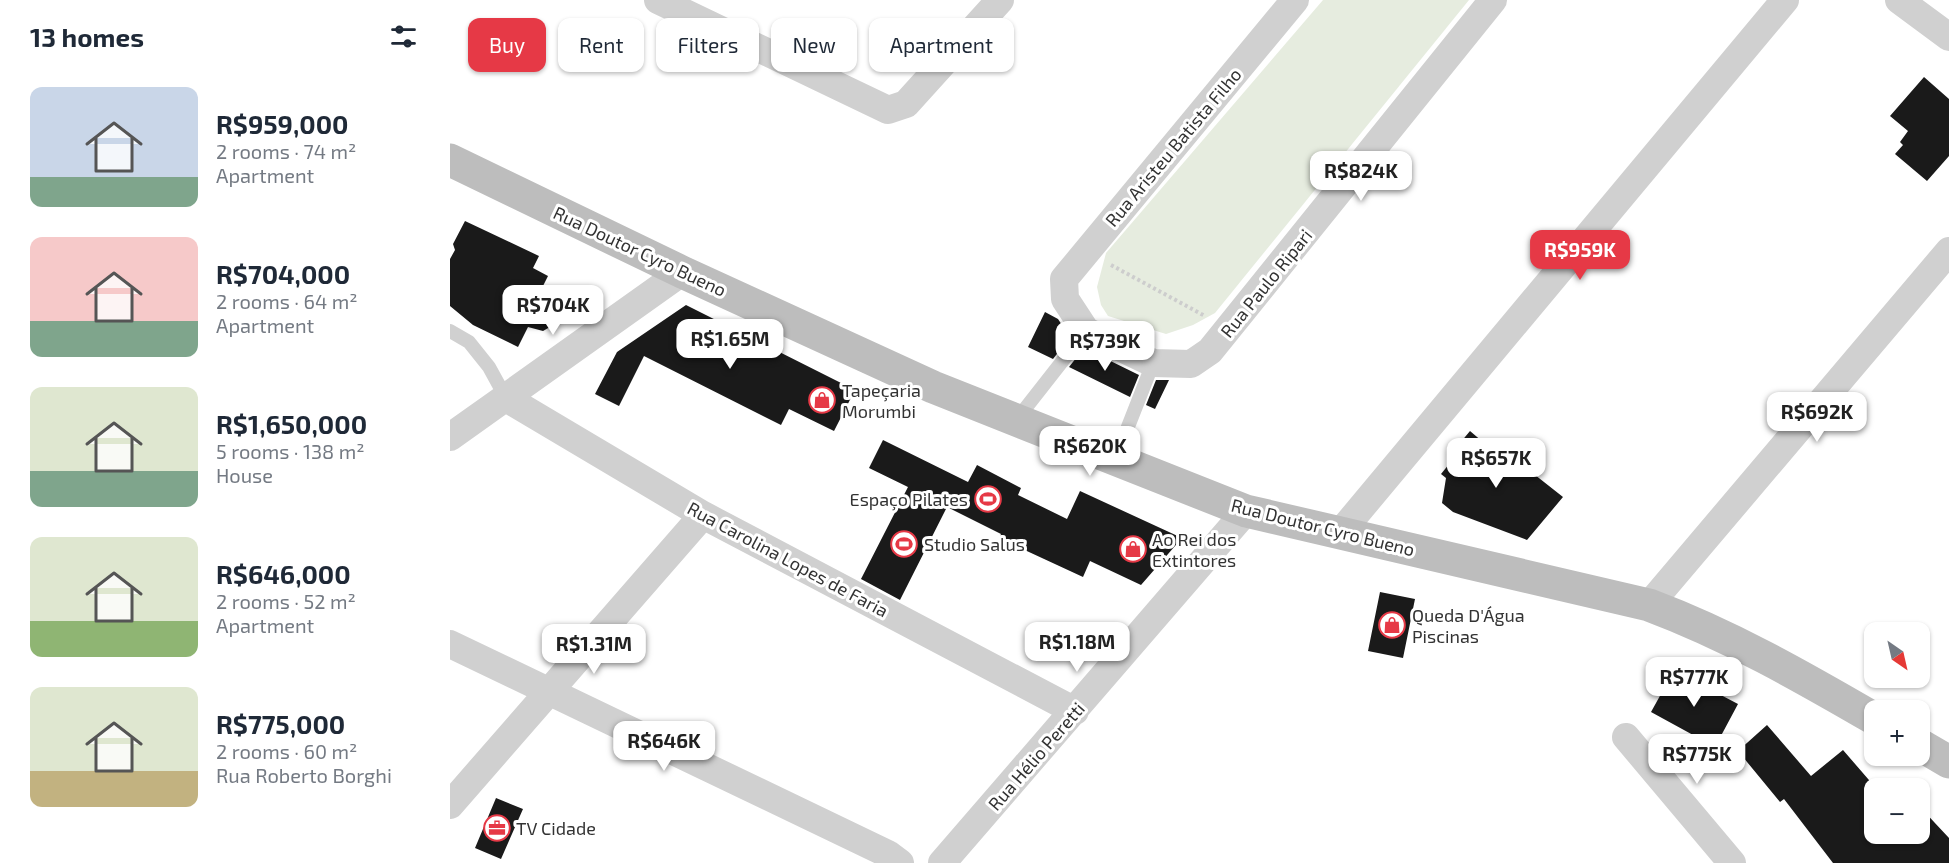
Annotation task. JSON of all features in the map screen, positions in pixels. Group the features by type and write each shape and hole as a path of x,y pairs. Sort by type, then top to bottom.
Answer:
{"street":[{"path":"658,0 888,110 906,104 1000,0"},
{"name":"Rua Aristeu Batista Filho","path":"1086,331 1065,299 1064,279 1295,0"},
{"name":"Rua Paulo Ripari","path":"1153,363 1191,364 1210,351 1493,0"},
{"path":"1340,533 1785,0"},
{"path":"1899,0 1949,37"},
{"name":"Rua Doutor Cyro Bueno","path":"450,160 682,272 933,387 1115,460 1246,511 1649,605 1695,622 1780,664 1864,713"},
{"path":"1649,605 1949,251"},
{"path":"450,437 682,272"},
{"path":"1086,331 1153,363"},
{"name":"Rua Carolina Lopes de Faria","path":"506,398 703,515 1075,711"},
{"name":"Rua Hélio Peretti","path":"942,863 1246,511"},
{"path":"450,805 703,515"},
{"path":"450,644 888,854 900,863"},
{"path":"1626,737 1732,863"}],"lane":[{"path":"450,331 469,342 489,367 506,398"},
{"path":"1016,420 1086,331"},
{"path":"1115,460 1153,363"}],"path":[{"path":"1087,252 1229,330"}],"shaded area":[{"path":"1323,0 1469,0 1215,313 1193,325 1166,334 1108,316 1101,305 1097,287 1106,253"}],"building":[{"path":"1924,77 1949,99 1949,156 1927,181 1895,154 1903,145 1900,142 1908,131 1890,116"},
{"path":"465,221 539,256 533,268 548,276 538,296 574,313 543,331 528,327 518,347 473,325 450,306 450,259 455,250 453,244"},
{"path":"686,305 855,390 834,431 789,409 781,425 644,356 619,406 595,394 617,352"},
{"path":"1045,312 1058,319 1070,337 1053,359 1028,347"},
{"path":"1084,348 1139,375 1130,397 1069,367"},
{"path":"1156,380 1169,380 1155,409 1146,405"},
{"path":"1470,431 1497,454 1502,449 1563,497 1527,540 1453,512 1442,503 1446,478 1441,474 1454,458 1450,455"},
{"path":"883,440 968,482 977,465 1021,488 1018,495 1067,519 1080,491 1182,538 1141,585 1090,561 1083,577 999,538 1001,534 947,507 900,600 861,579 908,487 869,468"},
{"name":"Queda D'Água Piscinas","path":"1380,592 1415,599 1403,658 1368,651"},
{"path":"1677,672 1738,704 1715,747 1651,712 1661,694 1656,689"},
{"path":"1767,725 1811,776 1843,750 1867,778 1864,778 1864,844 1930,844 1930,818 1949,838 1949,863 1833,863 1784,799 1780,802 1738,751"},
{"name":"TV Cidade","path":"496,798 523,809 501,859 475,848"}],"place":[{"name":"Tapeçaria Morumbi","path":"822,400"},
{"name":"Espaço Pilates","path":"988,499"},
{"name":"Studio Salus","path":"904,544"},
{"name":"Ao Rei dos Extintores","path":"1133,549"},
{"name":"Queda D'Água Piscinas","path":"1392,625"},
{"name":"TV Cidade","path":"497,828"}]}
